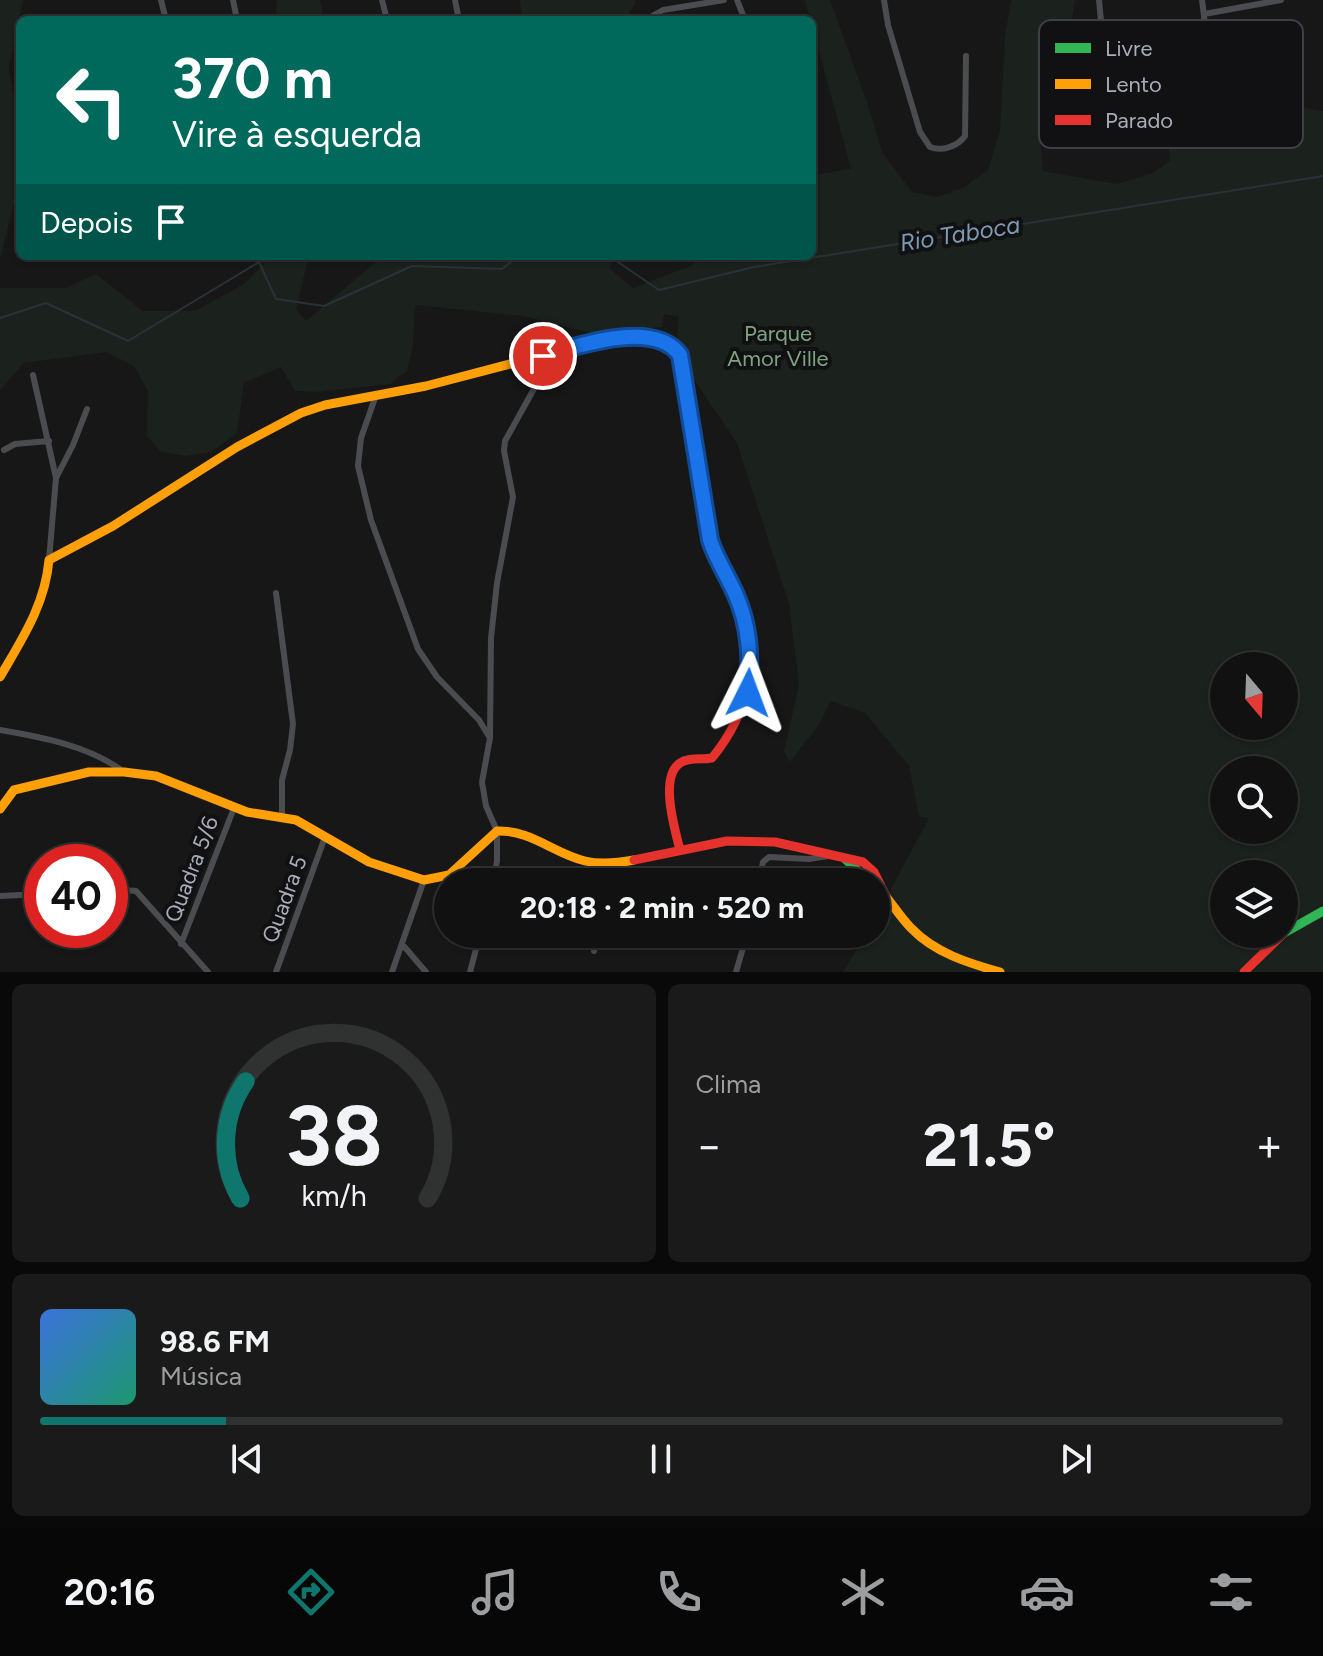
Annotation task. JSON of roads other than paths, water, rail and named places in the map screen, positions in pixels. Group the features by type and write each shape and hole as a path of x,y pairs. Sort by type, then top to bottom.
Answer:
{"street":[{"path":"652,16 663,10 724,0"},
{"path":"884,0 888,25 920,132 930,147 944,149 960,143 965,136 966,56"},
{"path":"1099,0 1101,20"},
{"path":"1202,0 1205,20"},
{"path":"1204,14 1281,0"},
{"path":"49,560 82,544 265,432 322,405 375,398 618,336 666,342 680,355 714,555 742,609 751,644 748,693 724,744 712,758 684,760 675,766 672,773 669,802 680,850"},
{"path":"496,868 497,831 486,806 482,782 490,738 491,638 497,583 513,497 504,451 505,441 535,387 543,356"},
{"path":"0,677 38,613 46,593 56,478 33,375"},
{"path":"375,398 361,438 358,466 376,534 418,649 437,677 479,720 490,738"},
{"path":"56,478 87,409"},
{"path":"4,450 15,444 49,441"},
{"path":"276,593 293,724 282,780 282,817"},
{"path":"0,730 47,738 113,764 124,772"},
{"path":"0,809 9,794 24,786 89,772 124,772 171,780 257,815 296,820 369,862 424,880 449,875 497,831 514,831 581,860 613,863 726,841 764,839 864,861 872,868"},
{"name":"Quadra 5/6","path":"181,944 234,808"},
{"name":"Quadra 5","path":"276,972 325,837"},
{"path":"762,868 769,857 809,859 832,855"},
{"path":"845,859 855,868"},
{"path":"612,868 613,863"},
{"path":"392,972 424,880"},
{"path":"128,890 136,891 208,972"},
{"path":"0,896 24,895"},
{"path":"890,901 915,932 930,944 957,960 1000,972"},
{"path":"1298,925 1323,911"},
{"path":"402,944 426,972"},
{"path":"470,972 476,948"},
{"path":"736,972 743,948"},
{"path":"1244,972 1269,948"}],"waterway":[{"name":"Rio Taboca","path":"816,257 1323,176"},
{"name":"Rio Taboca","path":"0,318 46,303 128,341 259,262 276,299 324,306 412,266 502,269 513,260"},
{"name":"Rio Taboca","path":"615,260 659,290 754,267 798,260"}],"park label":[{"name":"Parque Amor Ville","path":"778,346"}]}
